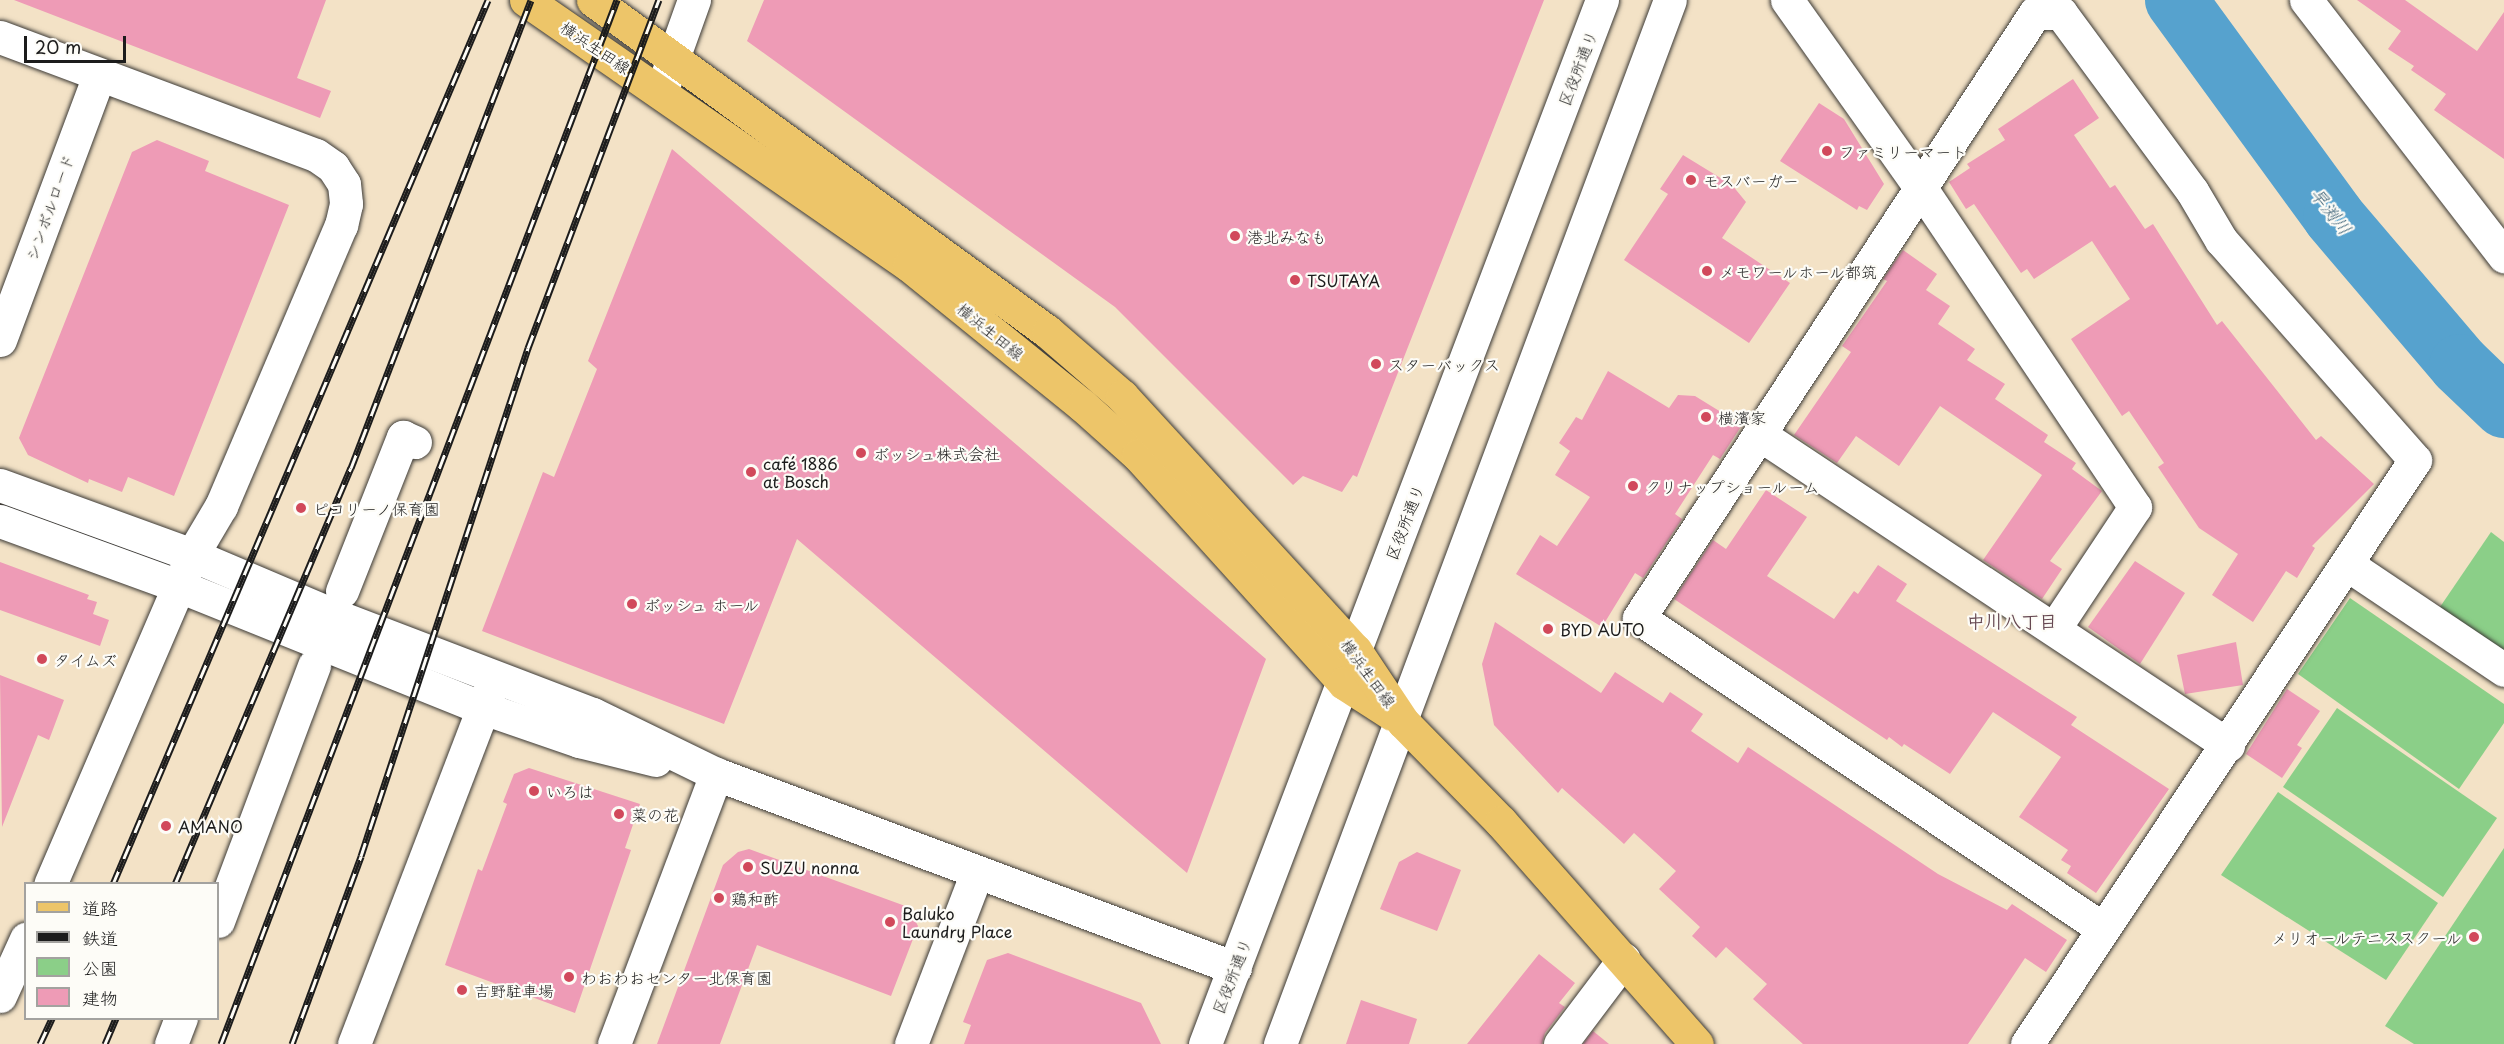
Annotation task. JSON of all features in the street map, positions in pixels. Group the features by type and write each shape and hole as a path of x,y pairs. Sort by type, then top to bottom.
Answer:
{"main road":[{"name":"横浜生田線","path":"526,0 909,265 1082,405 1138,455 1344,683 1403,722"},
{"name":"横浜生田線","path":"593,0 1048,332 1122,396 1355,650 1403,722 1502,822 1697,1044"}],"street":[{"path":"661,92 694,0"},
{"name":"区役所通り","path":"1205,1044 1602,0"},
{"path":"1280,1044 1403,722 1670,0"},
{"path":"1787,0 1922,190 2135,507 2054,629"},
{"path":"2306,0 2504,256"},
{"path":"2027,1044 2102,928 2348,565 2415,460 2222,240 2192,191 2061,13 2035,13 1922,190 1639,618 2102,928"},
{"path":"0,37 316,155 333,167 344,184 341,225 221,506 192,555 51,882"},
{"name":"シンボルロード","path":"0,340 99,75"},
{"path":"1759,434 2228,745"},
{"path":"342,591 403,437 415,442"},
{"path":"0,485 192,555 593,714 716,774 1235,969"},
{"path":"0,521 179,586 483,708 579,741 716,774"},
{"path":"2348,565 2504,670"},
{"path":"219,918 314,665"},
{"path":"354,1044 495,677"},
{"path":"614,1044 716,774"},
{"path":"911,1044 976,872"},
{"path":"0,996 24,943"},
{"path":"1560,1044 1624,959"},
{"path":"171,1044 180,1020"}],"green space":[{"path":"2491,532 2504,542 2504,650 2440,607"},
{"path":"2350,598 2504,704 2504,723 2459,789 2298,674"},
{"path":"2337,708 2497,818 2443,897 2283,787"},
{"path":"2278,792 2438,903 2386,980 2221,875"},
{"name":"メリオールテニススクール","path":"2504,848 2504,1044 2414,1044 2385,1026"}],"building":[{"path":"14,0 326,0 297,78 331,91 320,118"},
{"name":"港北みなも","path":"764,0 1544,0 1357,477 1353,475 1342,492 1303,476 1293,485 1115,307 747,41"},
{"path":"2357,0 2405,0 2477,51 2504,12 2504,159 2434,110 2446,94 2411,70 2414,66 2388,49 2401,31"},
{"path":"2073,79 2099,118 2074,135 2110,188 2115,185 2145,229 2153,224 2217,325 2222,321 2316,440 2321,436 2374,484 2312,546 2315,548 2297,578 2286,571 2253,622 2212,595 2238,554 2199,528 2158,467 2164,463 2129,411 2122,416 2071,339 2130,299 2092,241 2034,279 2027,269 2021,273 1974,204 1966,209 1949,182 1970,168 1967,164 2005,140 1998,129"},
{"path":"1819,103 1844,119 1884,184 1867,210 1859,206 1857,210 1780,161"},
{"path":"157,140 209,161 205,171 289,205 174,496 128,477 122,492 89,479 88,483 28,455 19,438 132,152"},
{"name":"ボッシュ株式会社","path":"672,149 1266,659 1187,873 797,539 724,724 482,631 543,472 554,477 597,369 588,361"},
{"name":"メモワールホール都筑","path":"1683,155 1732,185 1746,202 1722,238 1790,283 1749,343 1624,260 1668,194 1660,189"},
{"path":"1903,250 1937,274 1926,290 1950,306 1938,324 1975,349 1967,360 2005,384 1995,399 2048,435 2044,442 2076,463 2072,469 2102,491 2050,561 2062,569 2042,599 1983,560 2042,475 1940,406 1899,466 1856,436 1837,463 1794,435 1851,352 1842,346 1887,281 1883,279"},
{"path":"1608,371 1669,408 1678,395 1695,396 1742,425 1720,459 1713,455 1675,514 1682,519 1643,578 1635,573 1602,627 1516,574 1540,535 1557,546 1590,497 1555,475 1570,451 1559,443 1576,417 1582,420"},
{"path":"1766,490 1807,517 1767,576 1834,619 1854,591 1858,594 1878,565 1907,584 1896,601 2077,717 2071,725 2169,789 2096,893 2067,873 2071,866 2061,860 2068,850 2019,817 2061,757 1993,712 1950,774 1904,744 1902,747 1889,737 1887,740 1674,599 1713,540 1726,549"},
{"path":"2135,561 2185,593 2140,664 2088,627"},
{"path":"0,562 89,595 87,599 97,602 93,614 109,620 100,646 0,610"},
{"path":"1495,622 1601,693 1615,672 1663,703 1670,692 1703,714 1691,731 1738,763 1748,747 1938,874 2007,910 2012,904 2067,940 2046,972 2025,958 1968,1044 1803,1044 1753,999 1767,984 1726,947 1716,958 1692,936 1700,927 1659,889 1676,871 1634,833 1624,844 1562,788 1558,793 1494,725 1482,664"},
{"path":"2236,642 2243,685 2185,694 2177,655"},
{"path":"0,675 64,700 49,740 38,735 2,827"},
{"path":"2287,689 2320,711 2297,745 2302,748 2282,778 2246,754"},
{"path":"529,768 640,804 625,848 631,850 575,1013 445,965 478,869 482,871 507,804 503,802 514,774"},
{"path":"749,849 908,907 918,926 891,996 757,945 720,1044 657,1044 723,865 738,852"},
{"path":"1417,852 1461,870 1437,931 1380,909 1399,862"},
{"path":"1008,953 1141,1003 1161,1044 964,1044 971,1025 963,1022 987,960"},
{"path":"1539,954 1575,983 1559,1003 1565,1007 1545,1033 1542,1044 1467,1044"},
{"path":"1361,1000 1417,1019 1409,1044 1346,1044"},
{"path":"1593,1031 1609,1044 1583,1044"}],"waterway":[{"name":"早渕川","path":"2176,0 2334,217 2460,365 2504,407"}],"railway":[{"path":"114,882 488,0"},
{"path":"176,882 351,468 531,0"},
{"path":"221,1044 617,0"},
{"path":"292,1044 361,856 528,348 659,0"},
{"path":"40,1044 51,1020"},
{"path":"105,1044 115,1020"}],"place":[{"name":"ファミリーマート","path":"1827,151"},
{"name":"モスバーガー","path":"1691,180"},
{"name":"港北みなも","path":"1235,236"},
{"name":"メモワールホール都筑","path":"1707,271"},
{"name":"TSUTAYA","path":"1295,280"},
{"name":"スターバックス","path":"1376,364"},
{"name":"横濱家","path":"1706,417"},
{"name":"ボッシュ株式会社","path":"861,453"},
{"name":"café 1886 at Bosch","path":"751,472"},
{"name":"クリナップショールーム","path":"1633,486"},
{"name":"ピコリーノ保育園","path":"301,508"},
{"name":"ボッシュ ホール","path":"632,604"},
{"name":"BYD AUTO","path":"1548,629"},
{"name":"タイムズ","path":"42,659"},
{"name":"いろは","path":"534,791"},
{"name":"菜の花","path":"619,814"},
{"name":"AMANO","path":"166,826"},
{"name":"SUZU nonna","path":"748,867"},
{"name":"鶏和酢","path":"719,898"},
{"name":"Baluko Laundry Place","path":"890,922"},
{"name":"メリオールテニススクール","path":"2474,937"},
{"name":"わおわおセンター北保育園","path":"569,977"},
{"name":"吉野駐車場","path":"462,990"}],"district":[{"name":"中川八丁目","path":"2012,621"}]}
